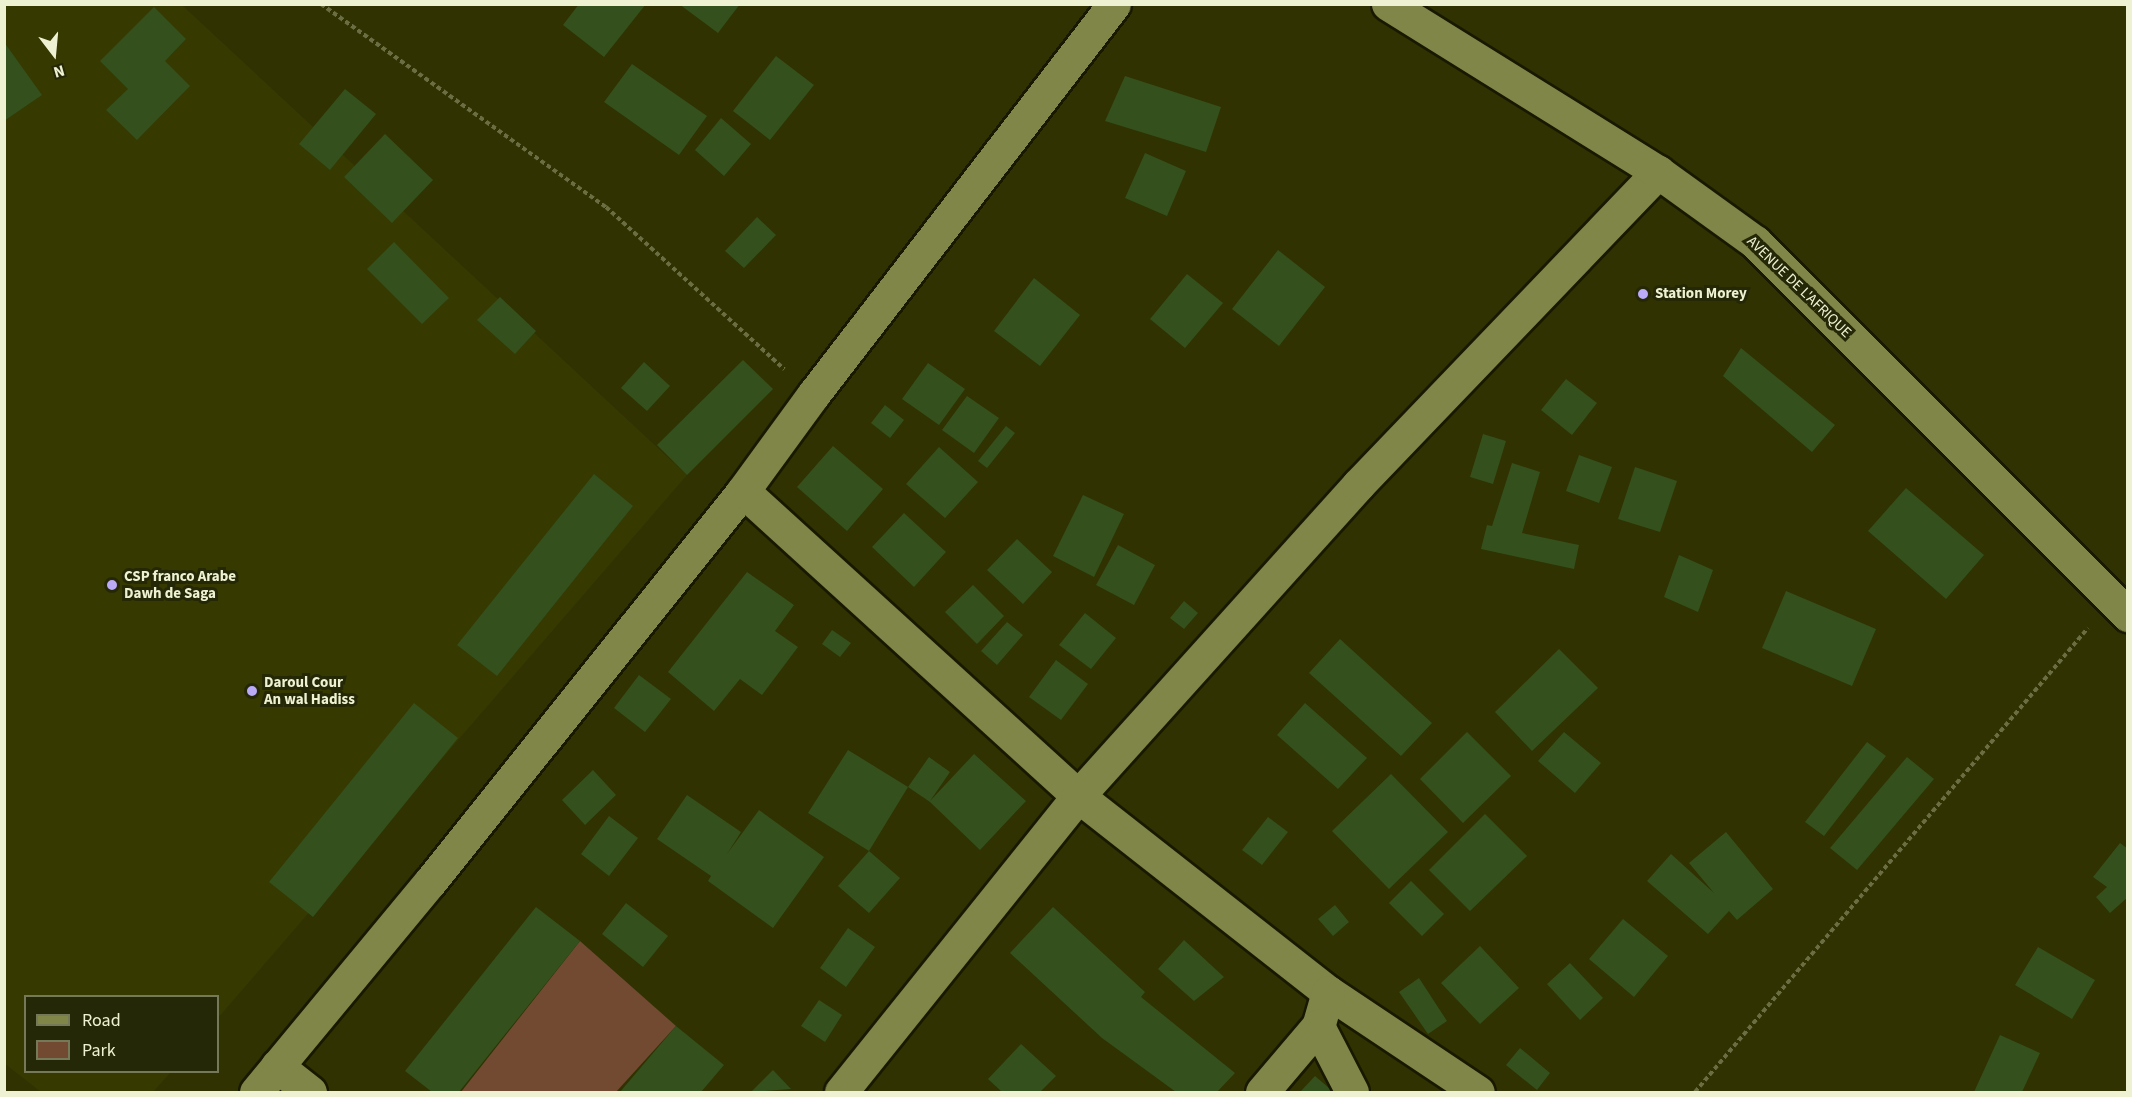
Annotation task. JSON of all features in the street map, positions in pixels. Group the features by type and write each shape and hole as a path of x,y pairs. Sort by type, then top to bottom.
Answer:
{"street":[{"path":"256,1092 430,882 743,491 813,395 1114,4"},
{"name":"AVENUE DE L'AFRIQUE","path":"1388,4 1658,172 1755,242 2120,607"},
{"path":"842,1092 1078,796 1358,485 1658,172"},
{"path":"743,491 1078,796 1328,992 1478,1092"},
{"path":"1262,1092 1318,1026 1328,992"},
{"path":"1318,1026 1352,1092"},
{"path":"277,1066 310,1092"}],"path":[{"path":"321,4 606,207 813,395"},
{"path":"1695,1092 2120,607"}],"shaded area":[{"name":"Daroul Cour An wal Hadiss","path":"4,5 182,5 687,475 219,1017 219,995 24,995 24,1073 170,1073 153,1092 41,1092 5,1064"}],"green space":[{"path":"580,941 676,1026 616,1092 461,1092"}],"building":[{"path":"579,4 646,4 604,57 563,25"},
{"path":"679,4 740,4 718,33"},
{"path":"154,7 186,39 165,61 190,86 137,140 106,110 128,89 100,61"},
{"path":"4,42 42,95 4,121"},
{"path":"776,56 814,85 770,140 733,111"},
{"path":"632,64 707,116 679,155 604,102"},
{"path":"1125,76 1221,107 1206,152 1105,121"},
{"path":"345,89 376,114 330,170 299,144"},
{"path":"721,118 751,144 724,176 695,150"},
{"path":"385,134 433,180 392,223 344,177"},
{"path":"1145,153 1186,171 1167,216 1125,198"},
{"path":"757,217 776,235 744,268 725,251"},
{"path":"394,242 449,298 422,324 367,269"},
{"path":"1278,250 1325,287 1279,346 1232,309"},
{"path":"1187,274 1223,303 1185,348 1150,319"},
{"path":"1034,278 1080,315 1040,366 994,331"},
{"path":"500,297 536,331 515,354 477,320"},
{"path":"1741,348 1835,425 1812,452 1723,376"},
{"path":"743,360 773,389 687,475 657,445"},
{"path":"644,362 670,386 647,411 621,388"},
{"path":"928,363 965,389 939,425 902,399"},
{"path":"1566,379 1597,403 1572,435 1541,410"},
{"path":"967,396 999,418 974,453 942,430"},
{"path":"885,405 904,420 890,438 871,423"},
{"path":"1006,426 1015,433 987,468 978,461"},
{"path":"1483,434 1506,441 1493,484 1470,477"},
{"path":"833,446 883,489 847,531 797,487"},
{"path":"939,447 978,482 945,518 906,484"},
{"path":"1579,455 1612,467 1599,503 1566,491"},
{"path":"1512,463 1540,472 1522,533 1579,545 1574,569 1481,549 1487,525 1492,526"},
{"path":"1635,467 1677,481 1660,532 1618,519"},
{"path":"594,474 633,506 497,676 457,645"},
{"path":"1906,488 1984,555 1946,599 1868,531"},
{"path":"1083,495 1124,514 1094,577 1053,556"},
{"path":"904,513 946,552 914,587 872,547"},
{"path":"1017,539 1052,572 1023,604 987,570"},
{"path":"1118,545 1155,565 1134,605 1096,585"},
{"path":"1679,555 1713,570 1698,612 1664,597"},
{"path":"747,572 794,605 775,631 798,647 762,695 740,679 714,711 668,672"},
{"path":"973,585 1004,616 977,644 945,612"},
{"path":"1786,591 1876,629 1852,686 1762,648"},
{"path":"1184,601 1198,613 1184,629 1170,618"},
{"path":"1085,613 1116,638 1091,669 1059,645"},
{"path":"1007,622 1023,635 997,665 981,651"},
{"path":"832,630 851,643 840,657 822,644"},
{"path":"1340,639 1432,723 1401,756 1309,673"},
{"path":"1559,649 1598,688 1532,751 1495,712"},
{"path":"1056,660 1088,684 1061,720 1029,697"},
{"path":"639,675 671,699 645,732 614,708"},
{"path":"414,703 458,738 313,917 269,882"},
{"path":"1305,703 1367,758 1338,789 1277,735"},
{"path":"1467,732 1511,776 1463,823 1420,779"},
{"path":"1564,732 1601,763 1575,793 1538,761"},
{"path":"1867,742 1886,756 1824,836 1805,822"},
{"path":"848,750 908,787 869,851 808,813"},
{"path":"974,754 1026,801 980,850 930,802 908,787 929,757 950,772 930,801"},
{"path":"1907,757 1934,779 1857,870 1830,848"},
{"path":"593,770 616,795 585,825 562,800"},
{"path":"1391,774 1448,832 1389,889 1332,831"},
{"path":"687,795 741,832 727,854 759,810 824,857 773,928 708,881 711,876 657,839"},
{"path":"1485,814 1527,856 1470,911 1429,870"},
{"path":"609,816 638,838 609,876 581,854"},
{"path":"1268,817 1288,832 1262,865 1242,850"},
{"path":"1726,832 1773,889 1737,920 1729,911 1708,934 1647,881 1671,854 1714,893 1689,863"},
{"path":"2120,843 2128,849 2128,897 2110,913 2096,897 2107,887 2093,877"},
{"path":"869,851 900,878 869,913 838,886"},
{"path":"1411,881 1444,914 1422,936 1389,903"},
{"path":"626,903 668,936 643,967 602,934"},
{"path":"1335,905 1349,922 1333,936 1318,919"},
{"path":"536,907 580,941 459,1092 432,1092 405,1071"},
{"path":"1053,907 1145,992 1141,997 1235,1073 1217,1092 1176,1092 1102,1038 1010,953"},
{"path":"1623,919 1668,956 1634,997 1589,959"},
{"path":"848,928 875,947 846,987 820,968"},
{"path":"1184,940 1224,977 1194,1001 1158,969"},
{"path":"1480,946 1519,988 1480,1024 1441,983"},
{"path":"2038,947 2095,980 2072,1019 2015,985"},
{"path":"1570,963 1603,998 1580,1020 1547,984"},
{"path":"1419,978 1447,1021 1428,1034 1399,992"},
{"path":"819,1000 842,1015 825,1042 801,1026"},
{"path":"676,1026 724,1065 701,1092 620,1092"},
{"path":"2000,1035 2040,1053 2022,1092 1974,1092"},
{"path":"1021,1044 1056,1076 1040,1092 1002,1092 988,1079"},
{"path":"1520,1048 1550,1073 1537,1090 1506,1065"},
{"path":"773,1070 791,1089 753,1092 752,1091"},
{"path":"1315,1076 1329,1088 1331,1085 1340,1092 1300,1092"}],"place":[{"name":"Station Morey","path":"1643,294"},
{"name":"CSP franco Arabe Dawh de Saga","path":"112,585"},
{"name":"Daroul Cour An wal Hadiss","path":"252,691"}]}
